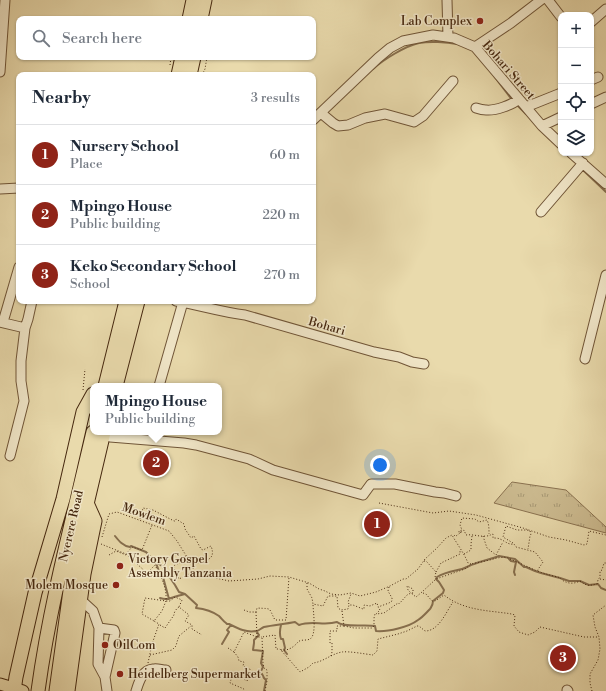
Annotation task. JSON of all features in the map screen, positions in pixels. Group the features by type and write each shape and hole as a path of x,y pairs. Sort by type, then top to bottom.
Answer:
{"highway":[{"path":"190,16 193,0"},
{"path":"202,16 205,0"},
{"path":"179,72 181,60"},
{"path":"191,72 193,60"},
{"path":"105,383 125,304"},
{"path":"117,383 137,304"},
{"path":"17,690 35,593 63,499 83,412 90,399"},
{"name":"Nyerere Road","path":"38,691 44,651 66,546 92,435"},
{"name":"Nyerere Road","path":"56,691 75,556 87,503 107,435"},
{"path":"71,689 84,574 95,521 87,503"}],"main road":[{"path":"0,684 17,690"}],"street":[{"path":"0,72 5,0"},
{"path":"447,0 448,37"},
{"path":"475,47 511,23 541,0"},
{"path":"548,0 558,13"},
{"path":"594,19 606,9"},
{"name":"Bohari Street","path":"316,117 390,48 403,41 433,35 463,41 475,47 542,126 558,141"},
{"path":"321,113 333,124 338,126 348,125 365,118 385,114 414,122 423,116 453,81"},
{"path":"526,107 558,94"},
{"path":"594,103 606,97"},
{"path":"476,108 487,110 503,107 519,99"},
{"path":"542,126 558,118"},
{"path":"574,156 606,184"},
{"path":"541,212 582,163"},
{"path":"0,190 16,188"},
{"path":"585,359 606,275"},
{"path":"16,276 1,322 26,328"},
{"path":"10,456 24,402 21,381 21,361 31,304"},
{"path":"161,383 179,304"},
{"name":"Bohari","path":"189,304 245,315 374,352 424,364"},
{"path":"107,435 196,445 248,459 273,470 363,495 372,484 395,484 456,496"},
{"path":"81,600 93,611 100,628 98,664 105,676 108,691"},
{"path":"100,628 114,630 115,633 105,676"},
{"path":"136,691 146,671 153,669 166,670"}],"path":[{"path":"204,72 206,60"},
{"path":"379,503 432,513 449,511 476,515 549,537 584,545 587,544 589,531 606,535"},
{"path":"139,520 141,518 143,508 153,510 166,515 174,521 176,519 184,524 185,529 191,538 194,536 200,548 203,550 211,546 213,551 212,555 207,560 192,565"},
{"name":"Mowlem","path":"103,536 109,514 117,512 152,524 169,531 192,565 194,572"},
{"path":"464,530 459,533 459,531 462,530 460,525 462,518 475,519 479,522 487,520 489,535"},
{"path":"126,554 132,547 142,550 152,524"},
{"path":"516,547 518,546 503,537 506,526 517,530 527,530 530,532 531,534 528,549"},
{"path":"186,556 185,560 173,566 179,579 194,572 196,577 207,576 229,581 258,579 270,576 288,577 304,581 331,594 336,595 351,593 360,596 376,592 396,582 406,579 446,538 452,535 453,537 455,535 458,536 464,530"},
{"path":"464,530 466,535 474,534 476,536 486,536 493,534 493,538 514,544 516,547 535,552 543,562 537,571"},
{"path":"464,554 471,550 472,535"},
{"path":"483,536 486,548 496,555 503,542"},
{"path":"453,537 468,563 471,564"},
{"path":"100,543 126,554 147,573 154,564 164,585 166,594 166,601 162,611 154,621"},
{"path":"436,579 436,572 441,563 460,554 460,549"},
{"path":"109,555 116,551 127,555 136,562"},
{"path":"376,614 384,613 398,603 400,604 407,595 411,593 407,586 413,589 413,593 411,593 416,597 436,579 465,569 471,564 497,558 504,557 537,571 552,576 558,576 569,584 580,581 590,586 597,584 600,571 602,570 604,563 606,563"},
{"path":"423,562 426,561 436,572"},
{"path":"257,637 256,612 258,608 269,608 275,620 286,620 288,577"},
{"path":"599,579 606,580"},
{"path":"280,650 295,646 299,641 311,638 313,636 314,620 312,598 307,589 307,583 304,581"},
{"path":"378,607 392,601 388,591 390,586"},
{"path":"422,592 432,601 435,601 444,595 452,602 476,609 510,613 515,615 514,626 519,632 528,635 535,632 540,627 584,637 599,637"},
{"path":"341,610 348,609 348,602 351,593"},
{"path":"312,604 324,606 328,596 337,596 338,608 341,610 344,626"},
{"path":"175,597 182,600 179,607 165,628 142,614 145,598 170,601 175,597"},
{"path":"234,652 244,632 257,637 275,635 276,649 280,649 300,672 309,667 312,663 319,662 330,656 343,652 373,655 377,651 378,639 407,631 417,626 425,631 430,630 440,623 452,602"},
{"path":"330,656 333,648 332,643 330,643 330,631 337,630 337,626 372,628 374,626 374,618 380,610 376,603 370,606 364,605 364,609 349,605"},
{"path":"592,691 590,674 598,660 600,649 599,637 595,627 593,615 606,604"},
{"path":"179,607 189,615 185,622 192,625 192,629 199,634 202,634"},
{"path":"244,610 256,612"},
{"path":"146,671 152,644 159,624"},
{"path":"149,655 172,650 176,646 179,636 192,625"},
{"path":"262,637 263,663 264,668 267,670 266,691"},
{"path":"228,648 234,652 239,661 244,662 243,666 250,669 250,674 247,681 233,673 230,683 244,689 243,691"}],"green space":[{"path":"512,482 566,490 606,527 606,533 494,503"}],"waterway":[{"path":"373,69 394,54 419,43 443,42 457,44"},
{"path":"494,76 513,101"},
{"path":"516,104 526,114"},
{"path":"584,171 606,192"},
{"path":"115,536 125,546 131,546 146,552 153,560 162,566 179,592 185,594 197,605 196,608 219,616 227,624 249,631 257,631 264,627 295,622 299,625 309,623 337,622 345,625 375,626 376,631 386,631 404,627 421,618 430,609 433,601 443,593 444,590 436,579 437,577 499,556 515,559 524,567 541,573 569,581 580,581 589,585 598,584 601,588 606,590"},
{"path":"509,559 516,562 514,572 515,575"},
{"path":"156,563 160,574 163,577 169,599"},
{"path":"160,598 167,599 185,594"},
{"path":"222,644 229,632 227,630 231,625"},
{"path":"281,625 280,637 283,639 284,650 287,654"},
{"path":"257,632 259,635 254,640 253,650 263,651 261,663 263,667 260,673 266,680 264,691"}],"place":[{"name":"Lab Complex","path":"480,21"},
{"name":"Mpingo House","path":"156,463"},
{"name":"Nursery School","path":"377,524"},
{"name":"Victory Gospel Assembly Tanzania","path":"120,566"},
{"name":"Molem Mosque","path":"116,585"},
{"name":"OilCom","path":"105,645"},
{"name":"Keko Secondary School","path":"563,658"},
{"name":"Heidelberg Supermarket","path":"120,674"}]}
